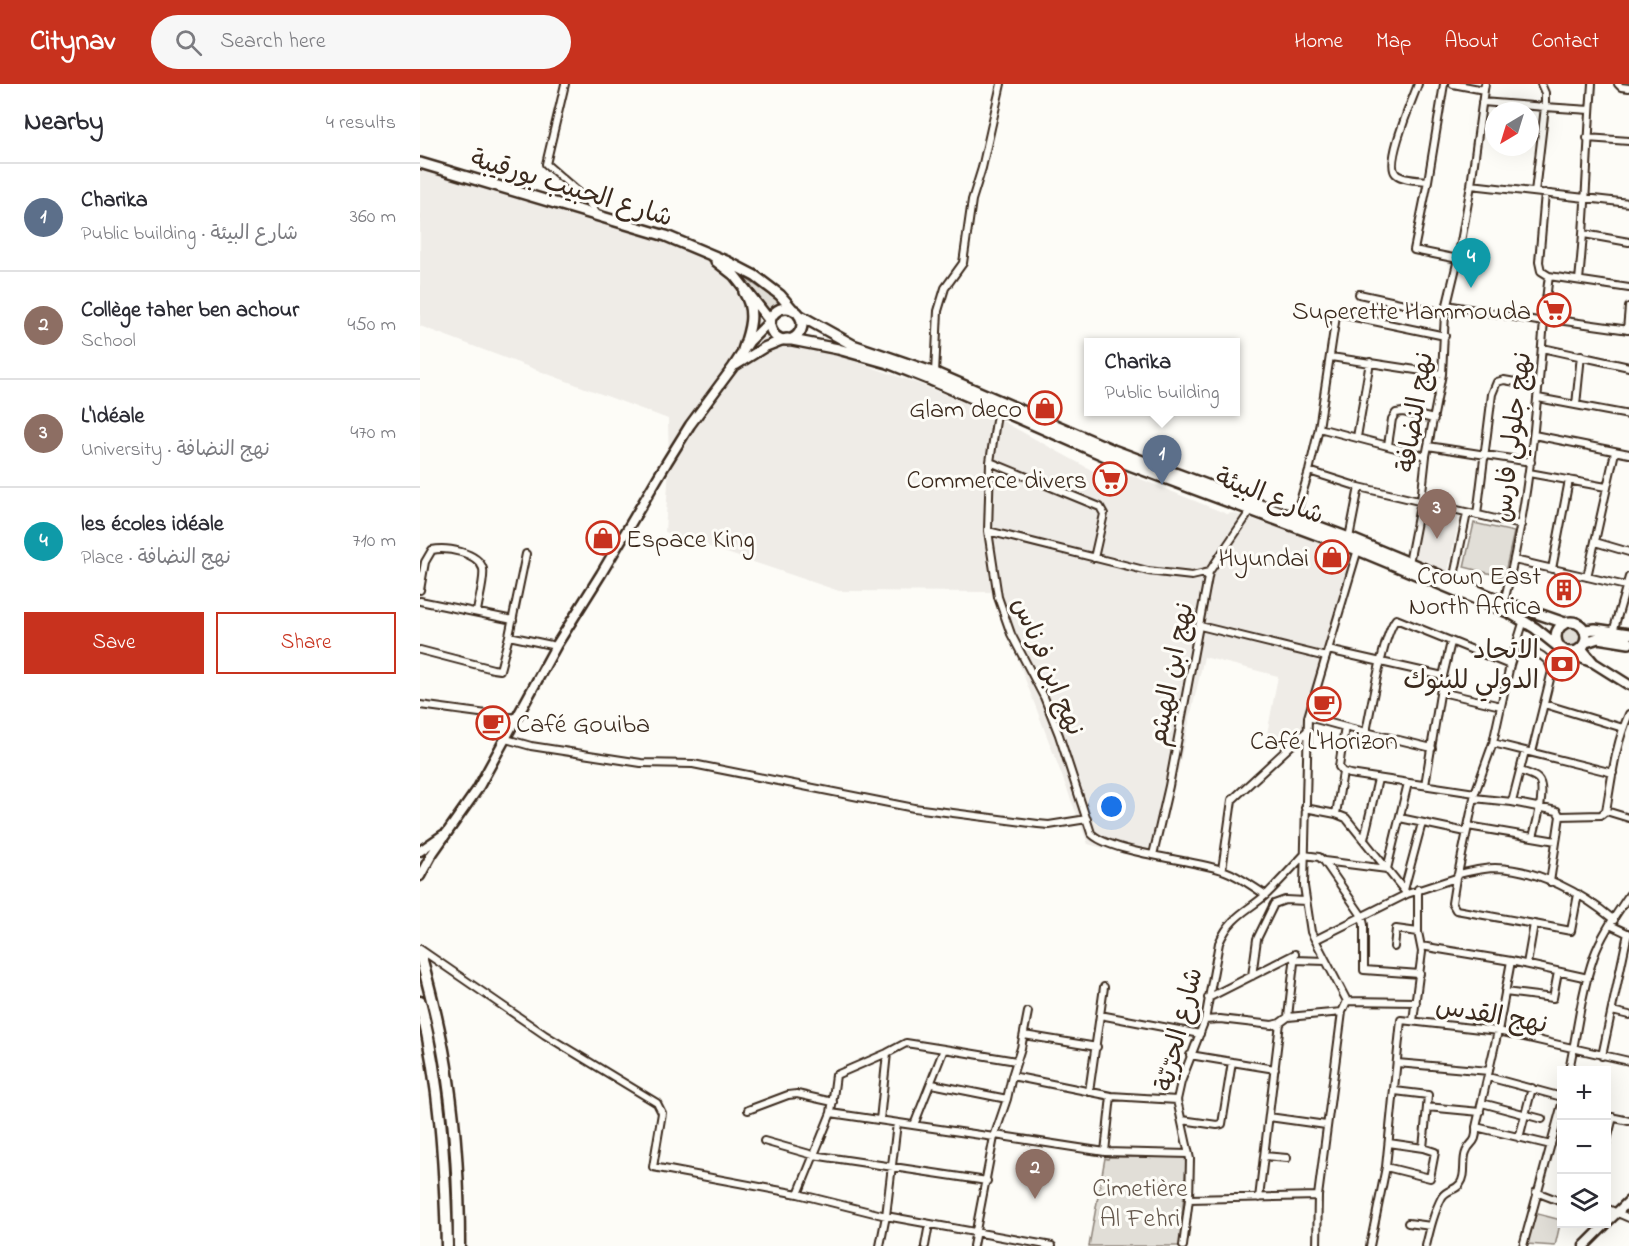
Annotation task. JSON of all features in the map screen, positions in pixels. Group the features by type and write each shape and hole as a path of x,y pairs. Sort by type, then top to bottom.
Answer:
{"highway":[{"path":"420,951 448,1079 458,1192 459,1246"},
{"path":"420,1002 437,1093 446,1185 447,1246"}],"main road":[{"name":"شارع الحبيب بورقيبة","path":"420,163 666,236 709,255"},
{"name":"شارع البيئة","path":"709,255 754,276 780,295 796,312 853,345 935,374 1108,457 1251,510 1409,563 1504,602 1565,623"},
{"path":"709,255 742,284 770,321 773,332 780,338 786,339"},
{"path":"726,269 746,295 751,308 750,330 743,350"},
{"path":"420,876 427,862 477,790 556,646 690,425 755,334 770,321 777,310 785,308 796,312 802,325 797,335 765,347 733,367"},
{"name":"شارع البيئة","path":"786,339 888,363 1349,538 1359,546 1524,621 1563,650"},
{"path":"1629,634 1584,630 1576,623 1565,623 1560,626 1556,637 1563,650 1594,663 1629,685"},
{"path":"1584,630 1583,650 1594,663"},
{"path":"1563,650 1576,652 1584,644 1598,638 1629,643"},
{"path":"420,850 448,832"},
{"path":"1611,1218 1629,1201"},
{"path":"1584,1246 1601,1228"}],"street":[{"path":"565,84 546,164 584,197 598,216"},
{"path":"935,374 938,311 945,288 963,263 972,200 982,168 1001,84"},
{"path":"1418,84 1392,163 1399,176 1428,181"},
{"path":"1444,84 1414,250 1458,259"},
{"path":"1453,84 1484,87"},
{"path":"1535,192 1545,107 1545,93 1541,84"},
{"path":"1579,280 1584,234 1587,138 1592,84"},
{"path":"1618,84 1629,88"},
{"name":"نهج النضافة","path":"1409,563 1442,374 1445,313 1458,259 1471,185 1484,87"},
{"path":"1482,102 1590,110"},
{"path":"1587,138 1629,141"},
{"path":"1471,185 1629,203"},
{"path":"1545,193 1539,268 1541,272 1549,276 1629,288"},
{"path":"1584,234 1629,242"},
{"name":"نهج جلولي فارس","path":"1504,602 1521,525 1529,473 1549,276"},
{"path":"1359,294 1445,313"},
{"path":"1447,305 1628,330 1629,307"},
{"path":"1295,518 1319,428 1335,319 1340,314 1444,336"},
{"path":"1542,348 1629,367"},
{"path":"1576,405 1581,356"},
{"path":"1330,357 1442,374"},
{"path":"1357,437 1370,362"},
{"path":"1477,515 1492,394 1497,382 1504,380 1539,386"},
{"path":"1538,398 1629,415"},
{"name":"نهج ابن فرناس","path":"998,405 990,462 988,531 996,586 1004,618 1044,697 1093,836 1153,855"},
{"path":"1388,445 1392,419 1396,413 1403,412 1434,418"},
{"path":"1319,428 1426,456"},
{"path":"1534,435 1629,454"},
{"path":"1428,446 1530,462"},
{"path":"1587,577 1614,452"},
{"path":"990,462 1100,507 1104,514 1095,558"},
{"path":"1309,471 1359,487 1521,525"},
{"path":"1529,473 1606,487"},
{"path":"1552,569 1569,480"},
{"path":"1349,538 1359,487"},
{"name":"نهج ابن الهيثم","path":"1153,855 1169,786 1209,572 1251,510"},
{"path":"1453,581 1467,513"},
{"path":"988,531 1159,572 1192,576 1209,572"},
{"path":"1594,542 1629,552"},
{"path":"1347,1000 1311,932 1306,901 1305,808 1308,717 1359,546"},
{"path":"420,590 425,562 432,550 460,552 472,557 483,570 477,612"},
{"path":"420,650 498,670 503,665 526,555"},
{"path":"1514,560 1626,586"},
{"path":"1613,632 1629,577"},
{"path":"420,601 513,620"},
{"path":"1366,732 1381,663 1396,619 1510,665"},
{"path":"1524,621 1510,665 1493,743 1474,795 1452,903 1456,910 1571,931 1578,894"},
{"path":"1200,626 1326,657"},
{"path":"509,636 556,646"},
{"path":"1425,785 1451,642"},
{"path":"1512,802 1520,771 1544,704 1552,671 1551,665 1544,656 1517,645"},
{"path":"1329,650 1443,676"},
{"path":"1441,692 1501,706"},
{"path":"1544,704 1623,728"},
{"path":"420,705 517,718"},
{"path":"1560,816 1601,815 1606,811 1623,728 1629,714"},
{"path":"1308,717 1432,748"},
{"path":"1336,814 1343,772 1339,766 1345,726"},
{"path":"1222,870 1232,800 1308,730"},
{"path":"506,739 531,746 641,763 695,765 914,808 1049,825 1087,819"},
{"path":"1493,743 1613,773"},
{"path":"1520,771 1540,781 1541,798 1533,837"},
{"path":"1343,772 1425,785 1557,811 1560,816 1550,882"},
{"path":"1364,839 1378,779"},
{"path":"1387,868 1408,783"},
{"path":"1305,808 1336,814 1351,822 1406,892"},
{"path":"1606,811 1629,818"},
{"path":"1400,818 1556,841"},
{"path":"1406,892 1422,823"},
{"path":"1153,855 1222,870 1266,895"},
{"path":"1304,855 1319,857 1324,861 1362,916 1364,970 1420,974"},
{"name":"شارع الحرّيّة","path":"1183,1246 1189,1199 1189,1154 1177,1100 1190,1055 1205,1020 1219,943 1235,917 1266,895 1304,855"},
{"path":"1324,861 1387,868"},
{"path":"1315,940 1406,892 1483,869 1497,868 1524,872 1550,882 1598,906 1612,922 1628,934 1602,1056"},
{"path":"1413,1021 1420,974 1418,889"},
{"path":"1570,1066 1594,956 1629,895"},
{"path":"1252,976 1257,939 1274,904 1285,900 1306,901"},
{"path":"1527,964 1534,924"},
{"path":"1394,947 1396,929 1418,932"},
{"path":"1421,946 1527,964 1588,978"},
{"path":"420,951 447,965 544,1035 657,1103 662,1113 653,1167 798,1194 886,1216 1052,1246"},
{"path":"1208,998 1294,957 1326,961"},
{"path":"1288,1017 1294,957"},
{"path":"1426,1246 1431,1226 1446,1191 1456,1188 1462,1182 1466,1152 1476,1137 1476,1127 1511,961"},
{"path":"1505,992 1553,998 1558,972"},
{"path":"1089,1092 1104,987"},
{"path":"1347,1000 1416,1002"},
{"path":"1317,1246 1318,1197 1326,1125 1342,1012 1347,1000"},
{"path":"1612,1011 1629,1015"},
{"path":"973,1246 994,1136 1007,1099 1028,1012"},
{"path":"1205,1020 1220,1019 1261,1025 1280,1023 1288,1017 1342,1012"},
{"path":"1100,1015 1200,1034"},
{"name":"نهج القدس","path":"1397,1063 1399,1025 1403,1020 1498,1031 1629,1061"},
{"path":"1259,1198 1280,1023"},
{"path":"1024,1035 1097,1047"},
{"path":"798,1194 831,1113 836,1075 906,1043 1016,1061"},
{"path":"914,1125 944,1049"},
{"path":"880,1120 887,1053"},
{"path":"1190,1055 1275,1069"},
{"path":"1182,1120 1222,1124 1232,1062"},
{"path":"1378,1246 1370,1246 1386,1167 1397,1063 1488,1074 1557,1095"},
{"path":"1012,1076 1112,1096 1177,1100"},
{"path":"932,1084 1007,1099"},
{"path":"1519,1138 1532,1089"},
{"path":"1395,1091 1428,1095 1423,1148"},
{"path":"748,1110 788,1095 797,1094 833,1102"},
{"path":"1105,1152 1112,1096"},
{"path":"1482,1103 1542,1119"},
{"path":"1427,1107 1480,1112"},
{"path":"831,1113 1105,1152 1189,1154"},
{"path":"1611,1117 1629,1121"},
{"path":"1269,1118 1326,1125"},
{"path":"1523,1246 1558,1120"},
{"path":"879,1246 886,1216 897,1123"},
{"path":"1476,1127 1551,1145"},
{"path":"764,1141 813,1155 987,1181"},
{"path":"1386,1167 1431,1178 1436,1151 1389,1143"},
{"path":"1264,1156 1287,1158"},
{"path":"1536,1192 1557,1200"},
{"path":"1189,1199 1318,1197"},
{"path":"1611,1210 1629,1218"},
{"path":"1408,1223 1431,1226"},
{"path":"925,1246 929,1224"}],"shaded area":[{"path":"420,169 705,255 743,295 775,345 826,351 922,385 986,412 1117,484 1121,471 1227,514 1233,513 1357,553 1303,738 1267,734 1278,676 1204,657 1157,862 1088,844 992,592 839,591 665,532 669,467 668,419 420,326"},
{"path":"1425,511 1457,516 1459,520 1448,571 1443,572 1416,561 1414,558"}],"green space":[{"path":"736,272 782,303 766,315 752,291"},
{"path":"1474,523 1514,532 1504,577 1464,567"},
{"path":"1572,626 1580,629 1583,637 1580,645 1572,648 1564,645 1561,637 1564,629"},
{"name":"Cimetière Al Fehri","path":"1185,1157 1180,1246 1089,1246 1105,1158"},
{"path":"1534,1213 1557,1219 1557,1228 1559,1228 1555,1246 1527,1244"}],"place":[{"name":"les écoles idéale","path":"1471,288"},
{"name":"Superette Hammouda","path":"1554,310"},
{"name":"Glam deco","path":"1045,408"},
{"name":"Commerce divers","path":"1110,479"},
{"name":"Charika","path":"1162,485"},
{"name":"Espace King","path":"603,538"},
{"name":"L'Idéale","path":"1437,539"},
{"name":"Hyundai","path":"1332,557"},
{"name":"Crown East North Africa","path":"1564,590"},
{"name":"الاتحاد الدولي للبنوك","path":"1562,664"},
{"name":"Café L'Horizon","path":"1324,704"},
{"name":"Café Gouiba","path":"493,723"},
{"name":"Collège taher ben achour","path":"1035,1199"}]}
